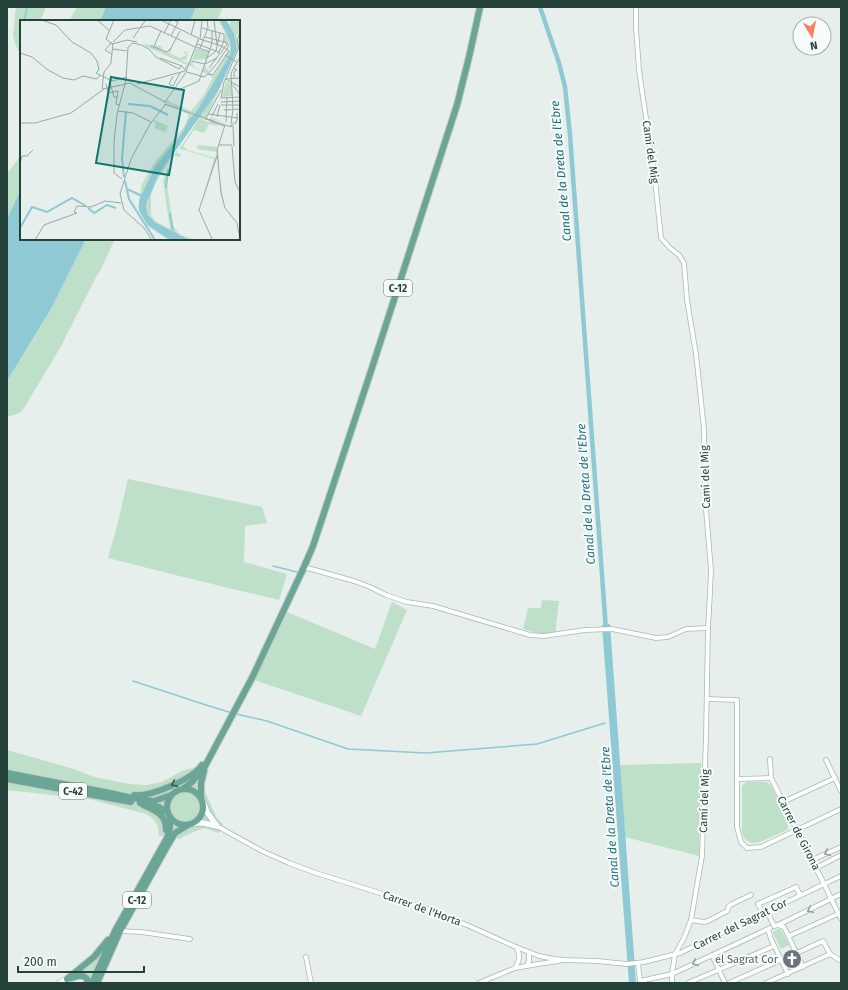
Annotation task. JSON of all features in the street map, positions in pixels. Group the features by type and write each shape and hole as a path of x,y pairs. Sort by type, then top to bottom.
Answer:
{"main road":[{"name":"C-12","path":"92,983 169,833 170,828 167,804 171,795 192,782 204,768 255,673 313,546 457,105 471,51 480,7"},
{"path":"110,793 137,796 143,795 157,792 188,777 199,769 212,746 220,738"},
{"name":"C-12","path":"97,983 118,931 173,836 175,833 197,821 201,817 204,810 204,804 201,797 201,782 204,768"},
{"name":"C-42","path":"7,774 154,801 171,795"},
{"name":"C-42","path":"7,779 155,805 169,815"},
{"path":"184,788 194,790 201,797"},
{"path":"140,803 158,812 165,822 165,835 160,850"},
{"path":"169,815 173,821 178,824 190,824"},
{"path":"67,979 94,957 118,931"},
{"path":"67,979 81,975 88,980 88,983"}],"street":[{"name":"Camí del Mig","path":"636,7 639,70 655,180 661,238 679,255 684,263 704,429 705,498 711,570 702,856 691,920 684,938 675,954"},
{"path":"304,567 354,581 407,602 433,606 530,635 544,636 585,630 611,629 656,638 668,637 686,629 708,628"},
{"path":"707,699 737,700 737,828 741,842 747,848 761,847 841,809"},
{"path":"737,779 771,778 770,759"},
{"path":"826,760 841,791"},
{"name":"Carrer de Girona","path":"771,778 840,913 841,919"},
{"path":"783,802 835,778"},
{"path":"204,804 207,812 217,826"},
{"path":"190,824 203,823 217,826"},
{"name":"Carrer de l'Horta","path":"217,826 262,851 294,865 423,907 516,947 544,957 565,960 627,964 636,963"},
{"path":"812,860 841,846"},
{"path":"816,868 841,855"},
{"name":"Carrer del Sagrat Cor","path":"636,963 680,953 841,876"},
{"path":"800,895 796,887 758,904 776,925 784,927 803,967"},
{"path":"636,963 640,981 672,974 841,894"},
{"path":"691,920 704,922 708,921 727,911 729,906 732,904 751,895"},
{"path":"789,936 840,913"},
{"path":"768,929 774,946 788,974"},
{"path":"118,931 142,932 190,939"},
{"path":"797,953 823,941 830,954 841,961"},
{"path":"688,983 774,946"},
{"path":"516,947 520,955 520,960"},
{"path":"515,968 520,960 529,952"},
{"path":"527,966 529,961 529,952"},
{"path":"672,983 675,954"},
{"path":"766,983 830,954"},
{"path":"712,956 725,983"},
{"path":"306,957 311,983"},
{"path":"479,983 515,968 565,960"},
{"path":"730,983 781,960"},
{"path":"60,983 67,979"}],"green space":[{"path":"16,7 46,7 40,20 20,20 20,55 13,35"},
{"path":"77,7 106,7 100,20 70,20"},
{"path":"196,7 223,7 217,20 190,20"},
{"path":"20,153 20,191 7,219 7,173 17,161"},
{"path":"86,240 115,240 60,348 24,408 20,413 7,417 7,381 52,307"},
{"path":"128,479 262,507 267,523 245,526 244,562 287,574 279,600 108,558"},
{"path":"542,600 559,601 555,634 541,634 523,629 528,608 541,608"},
{"path":"392,602 407,610 361,716 254,680 287,612 375,649"},
{"path":"7,750 74,769 94,777 130,784 146,785 162,782 182,771 196,767 209,770 205,783 205,792 217,818 223,824 219,833 204,828 184,836 181,839 159,836 156,823 153,818 146,814 89,799 7,790"},
{"path":"701,763 699,856 625,837 620,765"},
{"path":"747,782 766,782 771,785 789,822 787,830 757,843 747,841 744,838 742,833 742,786"},
{"path":"780,928 789,945 781,949 773,933"},
{"path":"108,943 90,983 89,979 73,975"}],"water":[{"path":"106,7 196,7 190,20 100,20"},
{"path":"20,191 20,240 86,240 52,307 7,381 7,219"},
{"path":"610,624 636,983 629,983 602,625"}],"waterway":[{"path":"24,20 27,7"},
{"name":"Canal de la Dreta de l'Ebre","path":"540,7 559,63 565,87 570,135 606,630"},
{"path":"273,566 297,572"},
{"path":"311,567 330,572"},
{"path":"133,681 232,713"},
{"path":"236,714 267,721 348,749 426,753 537,744 605,723"}],"place":[{"name":"el Sagrat Cor","path":"792,959"}]}
